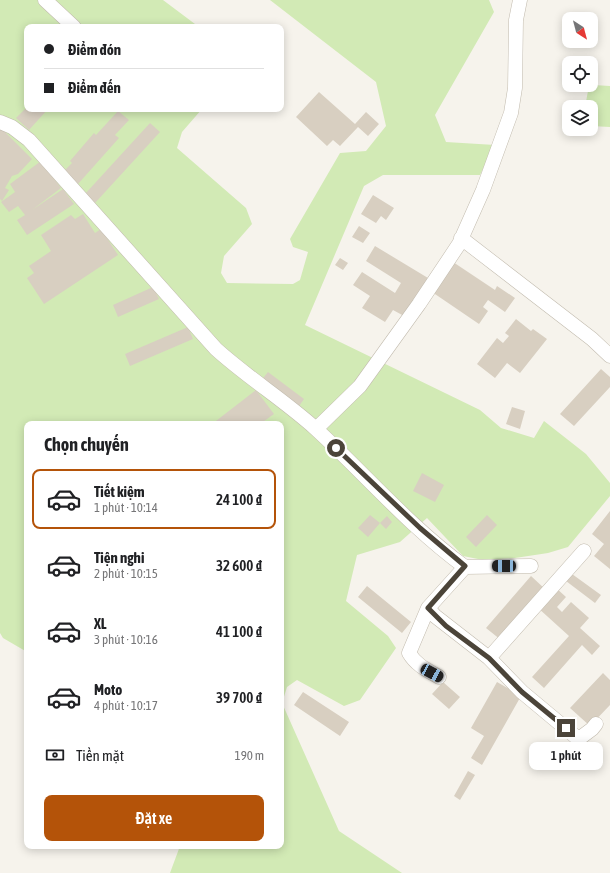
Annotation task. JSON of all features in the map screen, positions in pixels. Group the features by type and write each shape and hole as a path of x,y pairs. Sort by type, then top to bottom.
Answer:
{"street":[{"path":"45,0 71,24"},
{"path":"316,429 360,386 419,304 461,238 483,190 511,113 515,88 516,20 520,0"},
{"path":"0,122 12,127 29,140 216,349 237,368 316,429 420,528 465,566 531,566"},
{"path":"461,238 592,339 610,356"},
{"path":"489,658 584,551"},
{"path":"439,677 424,669 413,660 409,653 428,608 465,566"},
{"path":"428,608 446,626 489,658 522,692 576,736 580,738 596,724"}],"green space":[{"path":"0,0 163,0 195,24 24,24 24,112 199,112 182,132 177,148 246,208 252,224 224,256 221,273 227,283 293,284 300,280 308,252 293,247 290,239 340,153 366,151 386,126 376,82 270,0 489,0 494,12 435,115 446,142 495,145 480,175 383,175 364,186 305,325 480,410 501,428 534,438 544,421 586,454 610,483 610,496 568,547 548,553 515,558 483,560 463,556 427,518 400,542 357,555 346,601 388,636 396,648 360,700 344,706 297,680 287,687 284,697 284,421 24,421 24,650 3,638 0,633"},
{"path":"598,85 610,86 610,127 598,126 598,100 586,100 588,92 598,92"},
{"path":"284,707 339,831 402,873 170,873 179,849 284,849"}],"building":[{"path":"319,92 355,124 366,112 379,124 368,136 358,127 340,146 333,140 327,146 296,117"},
{"path":"24,110 24,112 45,112 29,130 16,118"},
{"path":"117,112 129,120 115,135 119,138 78,184 63,172 72,163 70,161 94,133 96,135"},
{"path":"150,123 160,132 95,203 85,194"},
{"path":"0,127 32,159 18,174 12,176 5,188 9,190 2,201 0,199"},
{"path":"41,161 61,188 32,210 63,189 74,204 27,235 17,220 25,215 18,206 9,212 1,202 15,192 10,184"},
{"path":"373,195 394,208 386,220 381,216 376,223 361,214"},
{"path":"83,214 95,233 101,229 118,255 44,304 27,278 34,273 29,266 51,251 41,235 71,215 75,219"},
{"path":"359,226 370,233 363,243 352,237"},
{"path":"375,246 428,278 404,316 393,310 385,322 362,308 370,296 353,285 362,272 395,293 401,283 366,261"},
{"path":"340,258 348,263 343,270 335,265"},
{"path":"453,262 495,290 497,286 515,298 505,312 488,300 483,307 488,311 479,324 432,292"},
{"path":"153,287 159,299 118,317 113,305"},
{"path":"516,319 531,331 533,329 547,339 520,373 507,363 495,378 477,364 497,338 503,343 509,336 505,333"},
{"path":"188,327 193,339 130,366 125,354"},
{"path":"601,369 610,377 610,387 574,426 560,414"},
{"path":"268,372 304,399 297,409 260,382"},
{"path":"256,390 274,414 264,421 216,421"},
{"path":"512,407 525,411 520,429 506,424"},
{"path":"422,473 444,485 435,502 413,491"},
{"path":"610,511 610,569 594,556 604,544 592,534"},
{"path":"370,515 380,523 368,537 358,528"},
{"path":"487,515 497,525 476,547 466,537"},
{"path":"387,516 392,522 386,529 380,523"},
{"path":"572,574 601,595 595,603 566,581"},
{"path":"531,576 545,589 501,640 486,628"},
{"path":"367,586 411,622 402,633 358,597"},
{"path":"555,587 566,597 557,607 562,612 571,602 589,618 580,628 600,646 592,655 582,645 544,688 532,677 569,636 537,607"},
{"path":"603,673 610,680 610,705 590,726 570,708"},
{"path":"443,682 460,697 449,709 432,694"},
{"path":"497,682 521,696 482,765 471,758 484,736 471,728"},
{"path":"303,692 349,722 340,736 294,705"},
{"path":"468,771 475,775 460,800 454,796"}],"route":[{"path":"336,448 420,528 455,560 465,566 428,608 446,626 489,658 522,692 566,728"}]}
